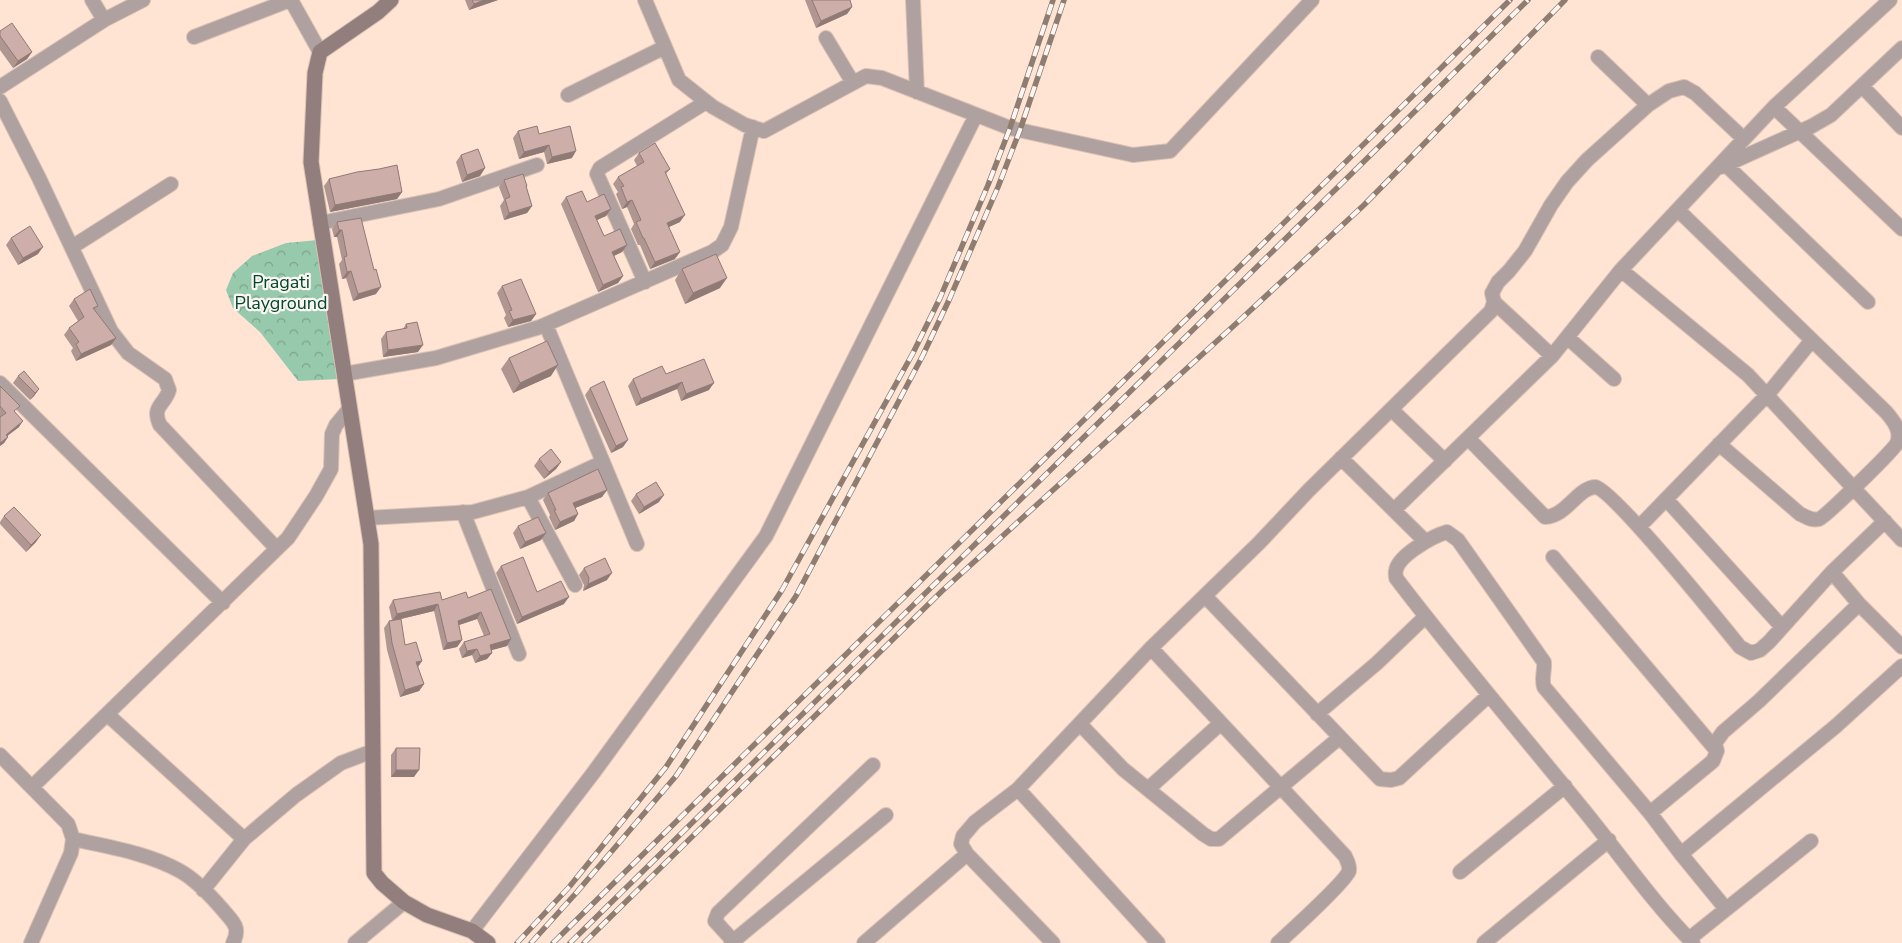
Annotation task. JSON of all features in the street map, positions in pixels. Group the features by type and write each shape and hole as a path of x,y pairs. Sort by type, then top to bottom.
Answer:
{"street":[{"path":"92,0 104,20"},
{"path":"0,86 104,20 143,0"},
{"path":"194,37 290,0 320,52"},
{"path":"391,0 378,12 320,52 315,74 311,162 371,544 374,873 382,883 404,902 427,915 472,931 488,943"},
{"path":"645,0 679,80 706,102 753,128 764,131 866,76 882,78 1010,128 1133,155 1170,151 1312,0"},
{"path":"913,0 917,92"},
{"path":"1394,510 1552,356 1621,270 1721,167 1774,107 1890,0"},
{"path":"826,38 853,83"},
{"path":"568,95 665,47"},
{"path":"1721,167 1800,132 1831,115 1902,48"},
{"path":"1598,57 1648,105"},
{"path":"1862,86 1902,128"},
{"path":"1053,943 967,854 960,844 963,836 975,822 1018,789 1151,648 1259,543 1341,458 1480,323 1491,311 1494,302 1492,293 1498,282 1525,251 1551,206 1568,182 1587,160 1648,105 1669,92 1684,87 1695,93 1744,139"},
{"path":"0,101 111,331 128,353 165,379 169,390 157,412 160,425 277,549"},
{"path":"645,282 597,174 600,168 706,102"},
{"path":"1774,107 1902,230"},
{"path":"472,931 594,772 766,536 976,115"},
{"path":"344,374 436,358 513,336 546,324 712,252 722,244 731,227 753,128"},
{"path":"320,223 439,199 537,165"},
{"path":"1721,167 1868,302"},
{"path":"72,247 171,184"},
{"path":"1678,210 1886,412 1894,421 1898,433 1897,444 1854,488 1821,519 1811,520 1800,514 1719,444"},
{"path":"1621,270 1748,374 1902,540"},
{"path":"1494,302 1552,356"},
{"path":"546,324 637,544"},
{"path":"1567,338 1614,379"},
{"path":"1639,528 1768,394 1812,340"},
{"path":"0,383 223,603"},
{"path":"33,786 288,538 331,470 332,434 336,424 350,408"},
{"path":"1391,409 1444,462"},
{"path":"1468,438 1545,517 1554,517 1589,488 1599,487 1639,528 1740,647 1750,653 1760,650 1832,572 1885,521"},
{"path":"1341,458 1425,541"},
{"path":"367,518 473,512 528,497 603,462"},
{"path":"528,497 575,585"},
{"path":"1666,499 1782,627"},
{"path":"464,512 519,654"},
{"path":"1726,909 1650,813 1544,687 1542,680 1545,672 1544,662 1458,540 1448,532 1438,534 1425,541 1400,562 1396,570 1396,578 1658,904 1691,941 1726,909 1810,841"},
{"path":"1553,557 1717,751"},
{"path":"1832,572 1859,604 1902,647"},
{"path":"1205,596 1380,779 1391,780 1398,778 1489,695"},
{"path":"1650,813 1703,771 1713,761 1717,751 1715,744 1723,732 1759,701 1859,604"},
{"path":"1317,714 1377,663 1426,617"},
{"path":"1151,648 1345,856 1350,866 1348,873 1284,941"},
{"path":"1681,854 1836,726 1902,666"},
{"path":"108,714 244,839"},
{"path":"1148,790 1221,723"},
{"path":"1080,724 1123,769 1148,790 1211,839 1219,840 1280,786 1339,738"},
{"path":"203,890 244,839 296,795 341,763 373,751"},
{"path":"0,755 33,786 68,824 73,839 71,853 31,943"},
{"path":"873,765 718,913 715,920 733,942 886,815"},
{"path":"1460,872 1564,786"},
{"path":"1018,789 1158,943"},
{"path":"73,839 149,858 181,871 213,898 236,924 236,935 233,943"},
{"path":"1484,943 1608,840"},
{"path":"864,943 967,854"},
{"path":"355,943 404,902"}],"green space":[{"name":"Pragati Playground","path":"318,240 339,379 298,381 260,332 233,308 226,290 233,273 252,256 286,243"}],"building":[{"path":"472,0 484,0 474,4"},
{"path":"812,0 850,0 852,7 821,21"},
{"path":"12,23 32,52 18,61 0,36 0,31"},
{"path":"537,126 539,134 570,126 576,151 552,157 549,145 524,152 518,131"},
{"path":"655,143 670,169 665,172 685,215 667,223 680,252 655,262 636,222 641,220 632,200 627,202 621,187 624,186 618,177 644,162 639,153"},
{"path":"478,149 485,168 467,175 461,155"},
{"path":"397,165 402,192 335,205 329,179"},
{"path":"523,174 532,206 509,213 505,199 510,197 504,180"},
{"path":"582,191 587,202 604,194 611,209 595,216 604,236 620,229 627,245 612,252 623,276 603,285 566,197"},
{"path":"361,218 374,270 376,269 381,287 358,294 351,271 347,272 344,257 347,256 342,230 339,230 337,222"},
{"path":"30,226 43,247 23,258 11,238"},
{"path":"716,254 727,278 693,293 682,269"},
{"path":"521,279 536,314 513,320 509,311 512,310 502,286"},
{"path":"90,289 98,306 93,308 116,338 81,354 76,344 79,342 69,328 84,317 74,299"},
{"path":"417,322 423,345 388,350 386,332 407,328 406,324"},
{"path":"547,341 558,365 520,383 509,358"},
{"path":"704,359 714,383 686,394 682,382 641,399 633,379 662,366 666,374"},
{"path":"24,371 39,389 35,393 18,376"},
{"path":"604,381 628,440 616,446 590,388"},
{"path":"0,386 20,406 14,411 23,421 6,435 8,437 0,443 0,417 6,413 0,406"},
{"path":"551,449 561,462 549,472 539,459"},
{"path":"598,469 607,490 573,503 578,514 560,522 548,493"},
{"path":"656,482 664,495 644,507 636,494"},
{"path":"14,507 41,535 31,545 4,516"},
{"path":"538,517 546,533 525,542 518,526"},
{"path":"523,557 537,592 561,581 569,597 522,617 501,566"},
{"path":"605,558 612,573 588,584 589,578 584,568"},
{"path":"491,589 511,639 490,645 492,653 480,656 477,649 467,651 464,642 490,634 481,612 458,621 462,640 447,643 438,604 397,614 393,600 440,592 442,600 466,592 468,598"},
{"path":"401,619 405,645 416,642 422,661 416,662 424,684 405,690 392,643 389,621"},
{"path":"396,748 420,748 419,770 396,770"}],"railway":[{"path":"517,943 570,886 666,767 782,590 913,353 940,298 1010,128 1053,0"},
{"path":"531,943 676,776 796,596 923,355 949,300 998,187 1020,130 1064,0"},
{"path":"553,943 1510,0"},
{"path":"570,943 1528,0"},
{"path":"584,943 942,591 1364,205 1565,0"}]}
